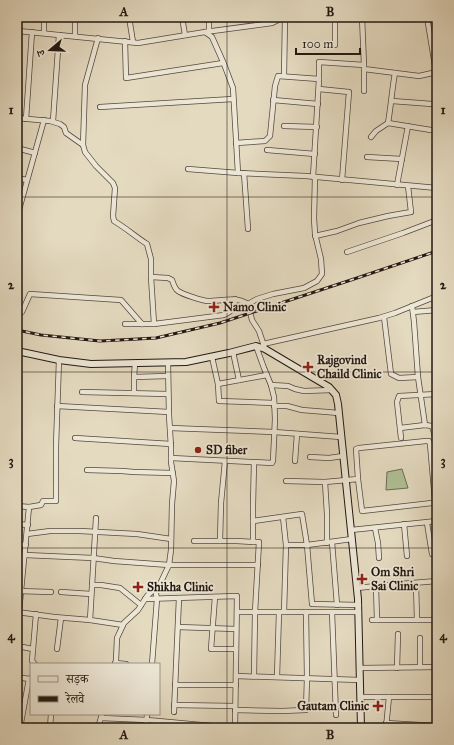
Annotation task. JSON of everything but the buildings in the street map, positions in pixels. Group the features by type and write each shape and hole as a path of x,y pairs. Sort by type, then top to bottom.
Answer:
{"street":[{"path":"44,17 44,33"},
{"path":"75,17 75,36"},
{"path":"129,17 133,42"},
{"path":"182,17 184,35"},
{"path":"207,32 209,17"},
{"path":"17,31 138,42 272,23 284,17 284,76"},
{"path":"335,17 335,45"},
{"path":"362,17 364,91"},
{"path":"248,304 257,299 273,294 304,288 317,281 322,274 321,259 315,236 314,218 316,127 320,79 319,62 364,67 419,76 436,72 427,17"},
{"path":"26,118 32,32"},
{"path":"207,32 212,37 233,88 238,173"},
{"path":"53,121 59,34"},
{"path":"98,38 85,85 85,152 96,166 113,183 115,188 114,221 128,229 147,244 151,259 154,324"},
{"path":"125,41 126,78 223,63"},
{"path":"388,123 395,73"},
{"path":"236,143 265,141 270,136 273,100 278,76 320,79"},
{"path":"319,89 349,92 342,180"},
{"path":"100,107 233,99"},
{"path":"273,100 318,104"},
{"path":"392,101 432,104 437,103"},
{"path":"17,118 53,121 64,127 66,133 84,145"},
{"path":"17,216 44,120"},
{"path":"371,137 376,131 388,123 437,131"},
{"path":"284,126 316,127"},
{"path":"397,185 408,126"},
{"path":"17,148 35,153"},
{"path":"267,150 315,154"},
{"path":"367,157 402,159"},
{"path":"188,169 314,177 437,188"},
{"path":"244,173 248,229"},
{"path":"17,178 27,180"},
{"path":"315,236 337,231 359,223 411,212 408,186"},
{"path":"346,252 403,234 437,220"},
{"path":"151,277 168,278 172,280 178,291 206,301 242,300 248,304 252,320 264,347 329,387 336,394 359,605 361,728"},
{"path":"17,311 22,312 30,294 121,300 142,324"},
{"path":"17,351 59,360 91,364 186,362 256,346 264,347 384,317 437,296"},
{"path":"126,324 154,324 224,315 230,312 234,307 236,299"},
{"path":"412,306 418,377 425,425"},
{"path":"413,312 437,310"},
{"path":"384,317 391,374 399,378 418,377"},
{"path":"171,458 272,463 275,419 272,385 256,346"},
{"path":"233,352 239,380"},
{"path":"212,357 220,401 287,406 302,410 338,413"},
{"path":"17,506 29,507 41,505 43,501 56,501 59,360"},
{"path":"134,391 135,363"},
{"path":"115,663 117,638 124,623 138,610 147,596 160,584 169,565 174,481 171,458 168,363"},
{"path":"218,384 267,375"},
{"path":"134,377 168,376"},
{"path":"272,385 288,386 304,391 332,390"},
{"path":"82,392 168,394"},
{"path":"401,438 397,402 398,396 437,394"},
{"path":"57,406 169,412"},
{"path":"400,428 425,425 432,426 435,436 437,437"},
{"path":"170,428 315,434 341,437"},
{"path":"294,461 297,434"},
{"path":"75,438 171,444"},
{"path":"429,441 434,502 362,511 358,479 356,449 429,441"},
{"path":"310,457 329,458 343,456"},
{"path":"220,541 220,515 225,460"},
{"path":"253,542 254,462"},
{"path":"87,470 173,473"},
{"path":"286,481 325,482 358,479"},
{"path":"325,482 337,605"},
{"path":"29,507 18,612 123,625"},
{"path":"253,521 302,514 308,545 312,604 359,605"},
{"path":"277,677 286,545 283,517"},
{"path":"90,620 96,518"},
{"path":"351,530 437,521"},
{"path":"427,522 432,554"},
{"path":"17,524 28,525"},
{"path":"404,524 407,556"},
{"path":"375,528 379,558"},
{"path":"27,534 50,531 80,531 137,534 171,538"},
{"path":"286,545 308,545 352,539"},
{"path":"194,541 259,542 255,612 254,676"},
{"path":"17,544 26,545"},
{"path":"25,555 94,558 169,565 258,565"},
{"path":"17,564 24,565"},
{"path":"357,588 437,581"},
{"path":"416,582 417,620"},
{"path":"92,585 120,588 141,605"},
{"path":"376,586 375,620 437,620"},
{"path":"152,663 157,599 155,588"},
{"path":"19,591 51,592"},
{"path":"61,592 91,594"},
{"path":"98,728 101,716 234,728 237,596 145,599"},
{"path":"215,597 211,649 236,649"},
{"path":"174,712 179,598"},
{"path":"237,612 359,612"},
{"path":"174,705 282,711 306,710 306,612"},
{"path":"332,612 336,715"},
{"path":"34,663 32,661 36,614"},
{"path":"57,649 61,618"},
{"path":"178,626 236,629"},
{"path":"397,668 398,634"},
{"path":"420,638 420,667"},
{"path":"17,646 33,649"},
{"path":"360,668 437,667"},
{"path":"236,676 360,680"},
{"path":"17,677 30,678 20,728"},
{"path":"175,685 236,685"},
{"path":"361,697 437,697"},
{"path":"389,697 386,726 437,726"},
{"path":"51,715 50,728 52,728"},
{"path":"146,728 147,715"}],"green space":[{"path":"402,469 408,488 386,490 387,472"}],"railway":[{"path":"17,330 41,335 100,341 156,338 220,323 437,251"}],"place":[{"name":"Namo Clinic","path":"214,307"},
{"name":"Rajgovind Chaild Clinic","path":"308,367"},
{"name":"SD fiber","path":"198,450"},
{"name":"Om Shri Sai Clinic","path":"362,579"},
{"name":"Shikha Clinic","path":"138,587"},
{"name":"Gautam Clinic","path":"378,706"}]}
